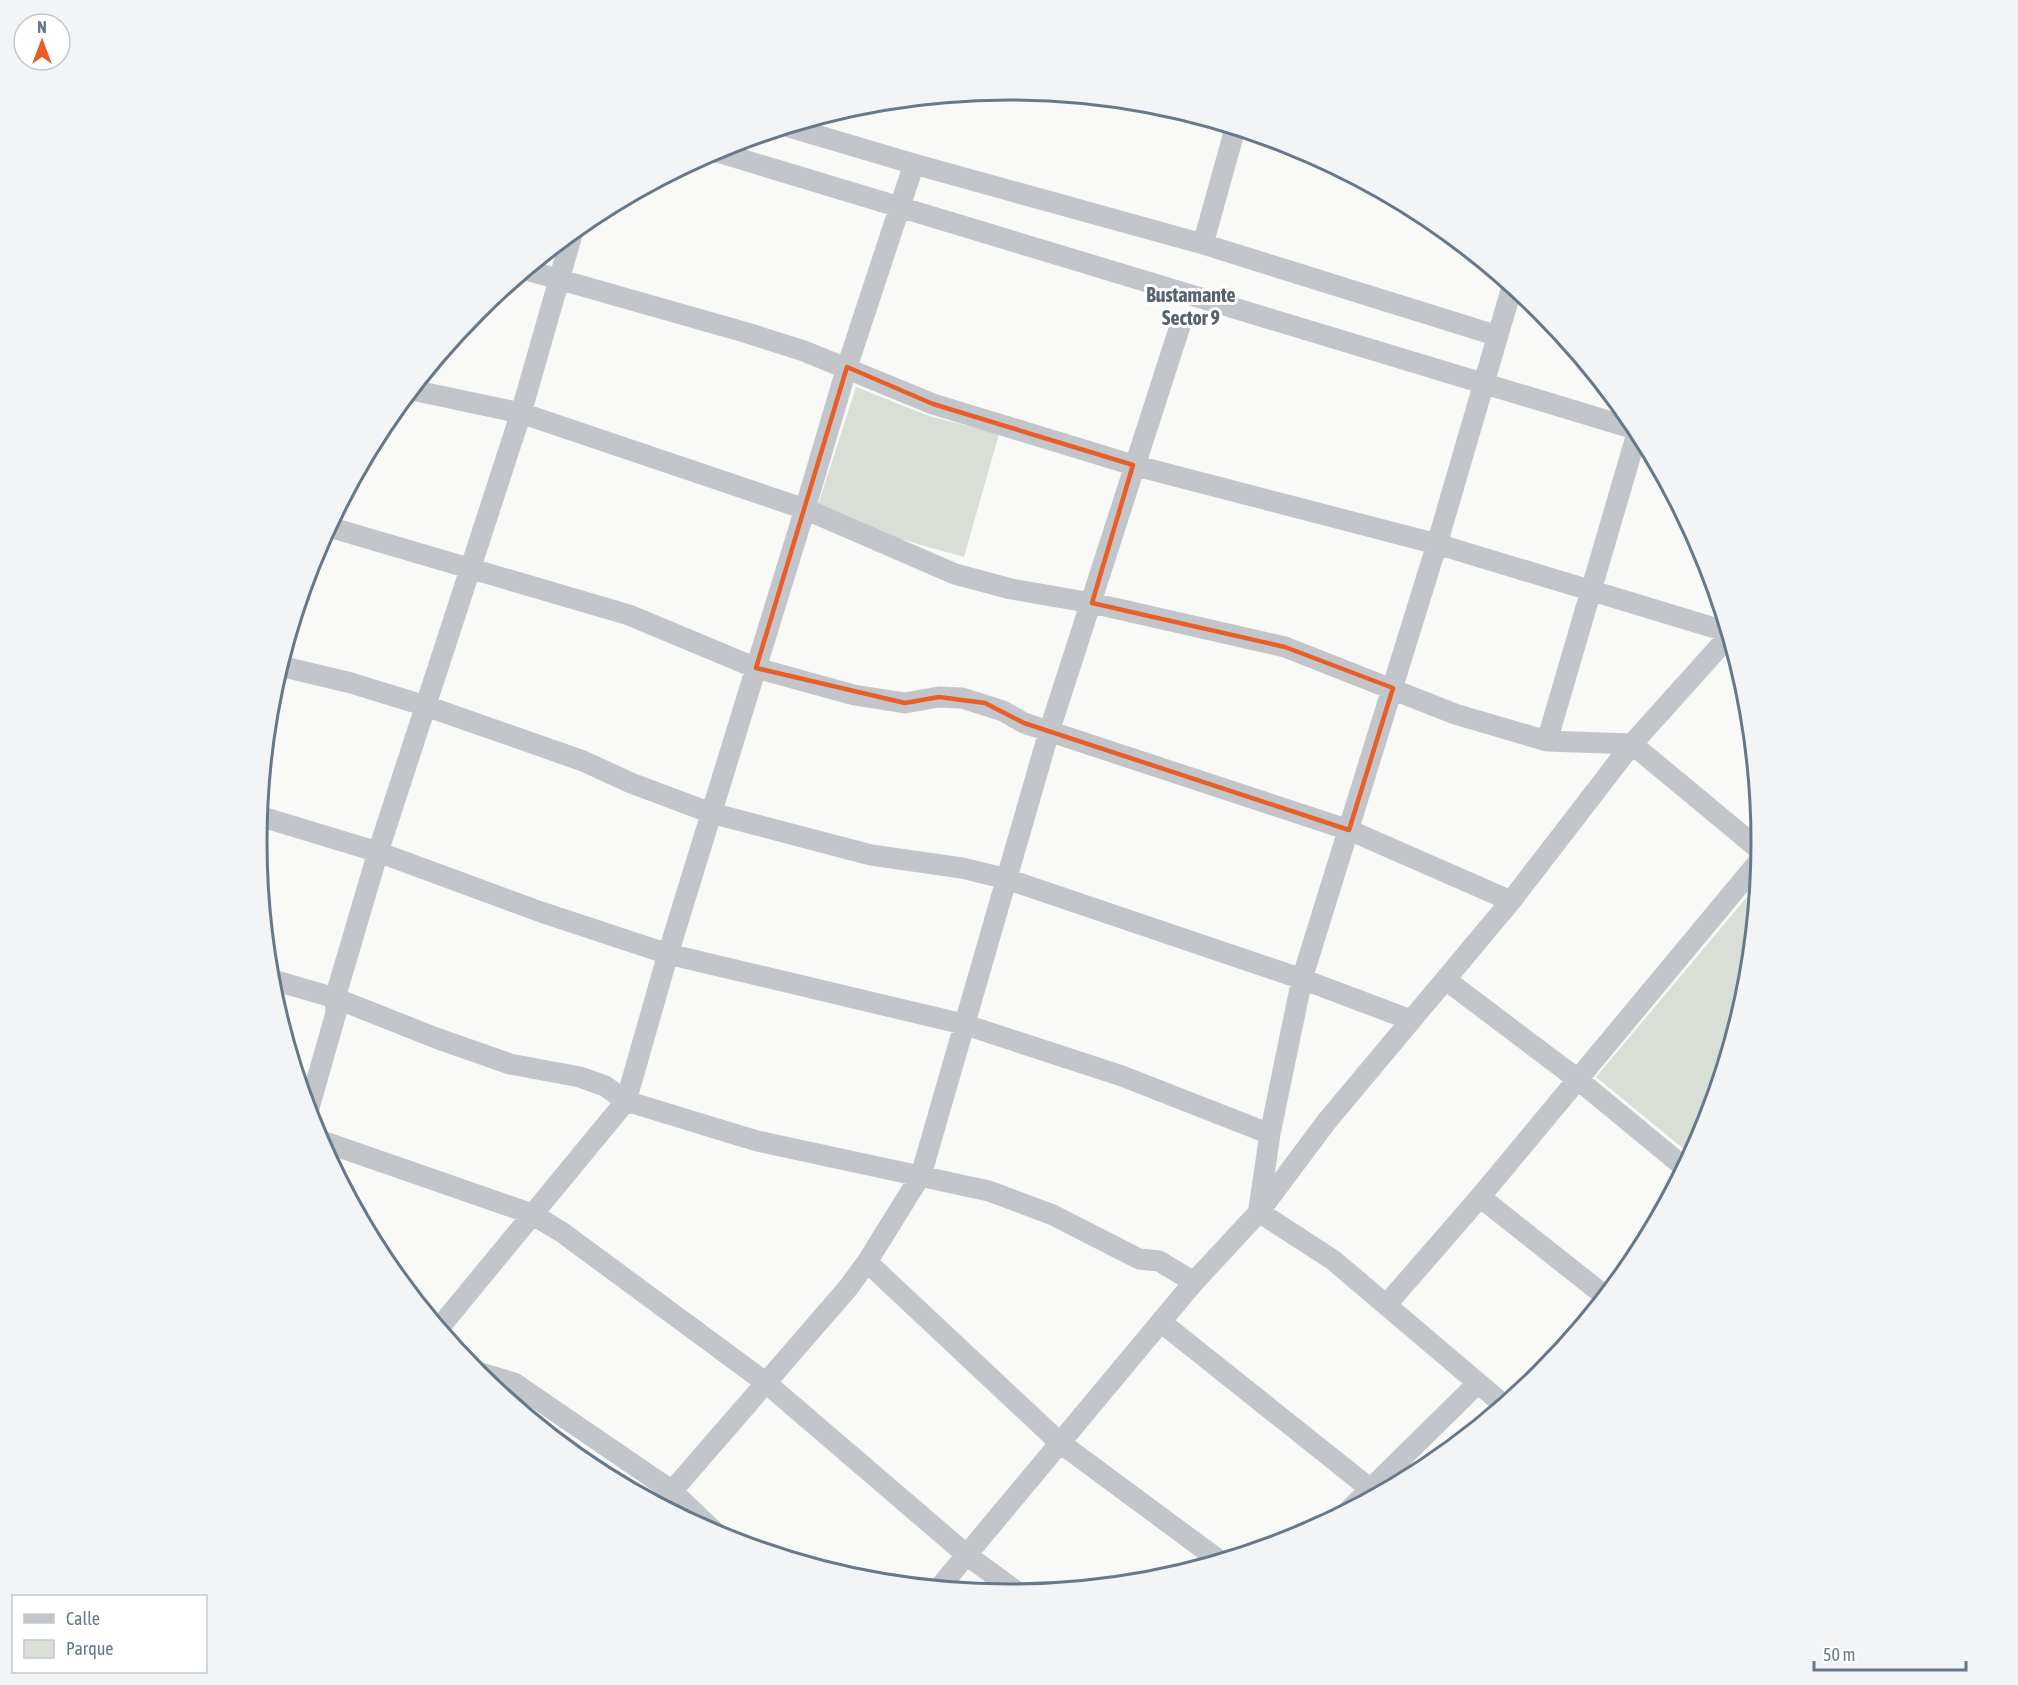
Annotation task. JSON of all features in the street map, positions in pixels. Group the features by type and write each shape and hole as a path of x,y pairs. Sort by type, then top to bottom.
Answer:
{"street":[{"path":"801,131 1203,244 1498,336"},
{"path":"1203,244 1233,136"},
{"path":"729,156 1623,425"},
{"path":"441,1320 626,1101 668,954 806,509 847,367 914,164"},
{"path":"312,1097 336,1013 335,998 378,852 521,413 569,246"},
{"path":"535,272 744,332 847,367 933,404 1133,465 1437,544 1720,632"},
{"path":"1259,1212 1270,1134 1302,979 1437,544 1509,295"},
{"path":"495,1377 514,1383 666,1498 848,1288 867,1263 921,1175 1049,732 1092,603 1133,465 1180,326"},
{"path":"420,392 521,413 806,509 955,574 1011,589 1092,603 1285,647 1455,714 1547,741 1632,744 1751,843"},
{"path":"1547,741 1634,443"},
{"path":"337,529 629,615 756,668 854,694 905,703 939,697 962,698 985,703 1024,723 1049,732 1349,830 1511,901"},
{"path":"945,1581 1194,1282 1259,1212 1326,1121 1511,901 1632,744 1723,640"},
{"path":"288,668 351,683 426,706 583,761 631,783 711,813 871,855 962,868 1007,879 1302,979 1411,1020"},
{"path":"268,819 378,852 541,912 668,954 963,1024 1122,1076 1270,1134"},
{"path":"1387,1304 1480,1197 1576,1078 1750,872"},
{"path":"1446,980 1576,1078 1678,1162"},
{"path":"280,982 335,998 510,1064 580,1077 604,1086 626,1101 757,1141 989,1191 1053,1215 1139,1259 1160,1262 1194,1282"},
{"path":"332,1144 532,1214 563,1233 765,1382 968,1556 1006,1584"},
{"path":"1480,1197 1600,1292"},
{"path":"1259,1212 1333,1260 1498,1400"},
{"path":"867,1263 1059,1442 1213,1556"},
{"path":"1161,1322 1372,1489"},
{"path":"1384,1482 1478,1383"}],"highlighted area":[{"path":"847,367 933,404 1133,465 1092,603 1285,647 1393,688 1349,830 1024,723 985,703 939,697 905,703 756,668"}],"green space":[{"path":"856,387 929,416 999,434 964,557 897,538 817,508"},
{"path":"1749,895 1745,939 1726,1035 1712,1081 1684,1149 1596,1077"}],"district":[{"name":"Bustamante Sector 9","path":"1191,306"}]}
